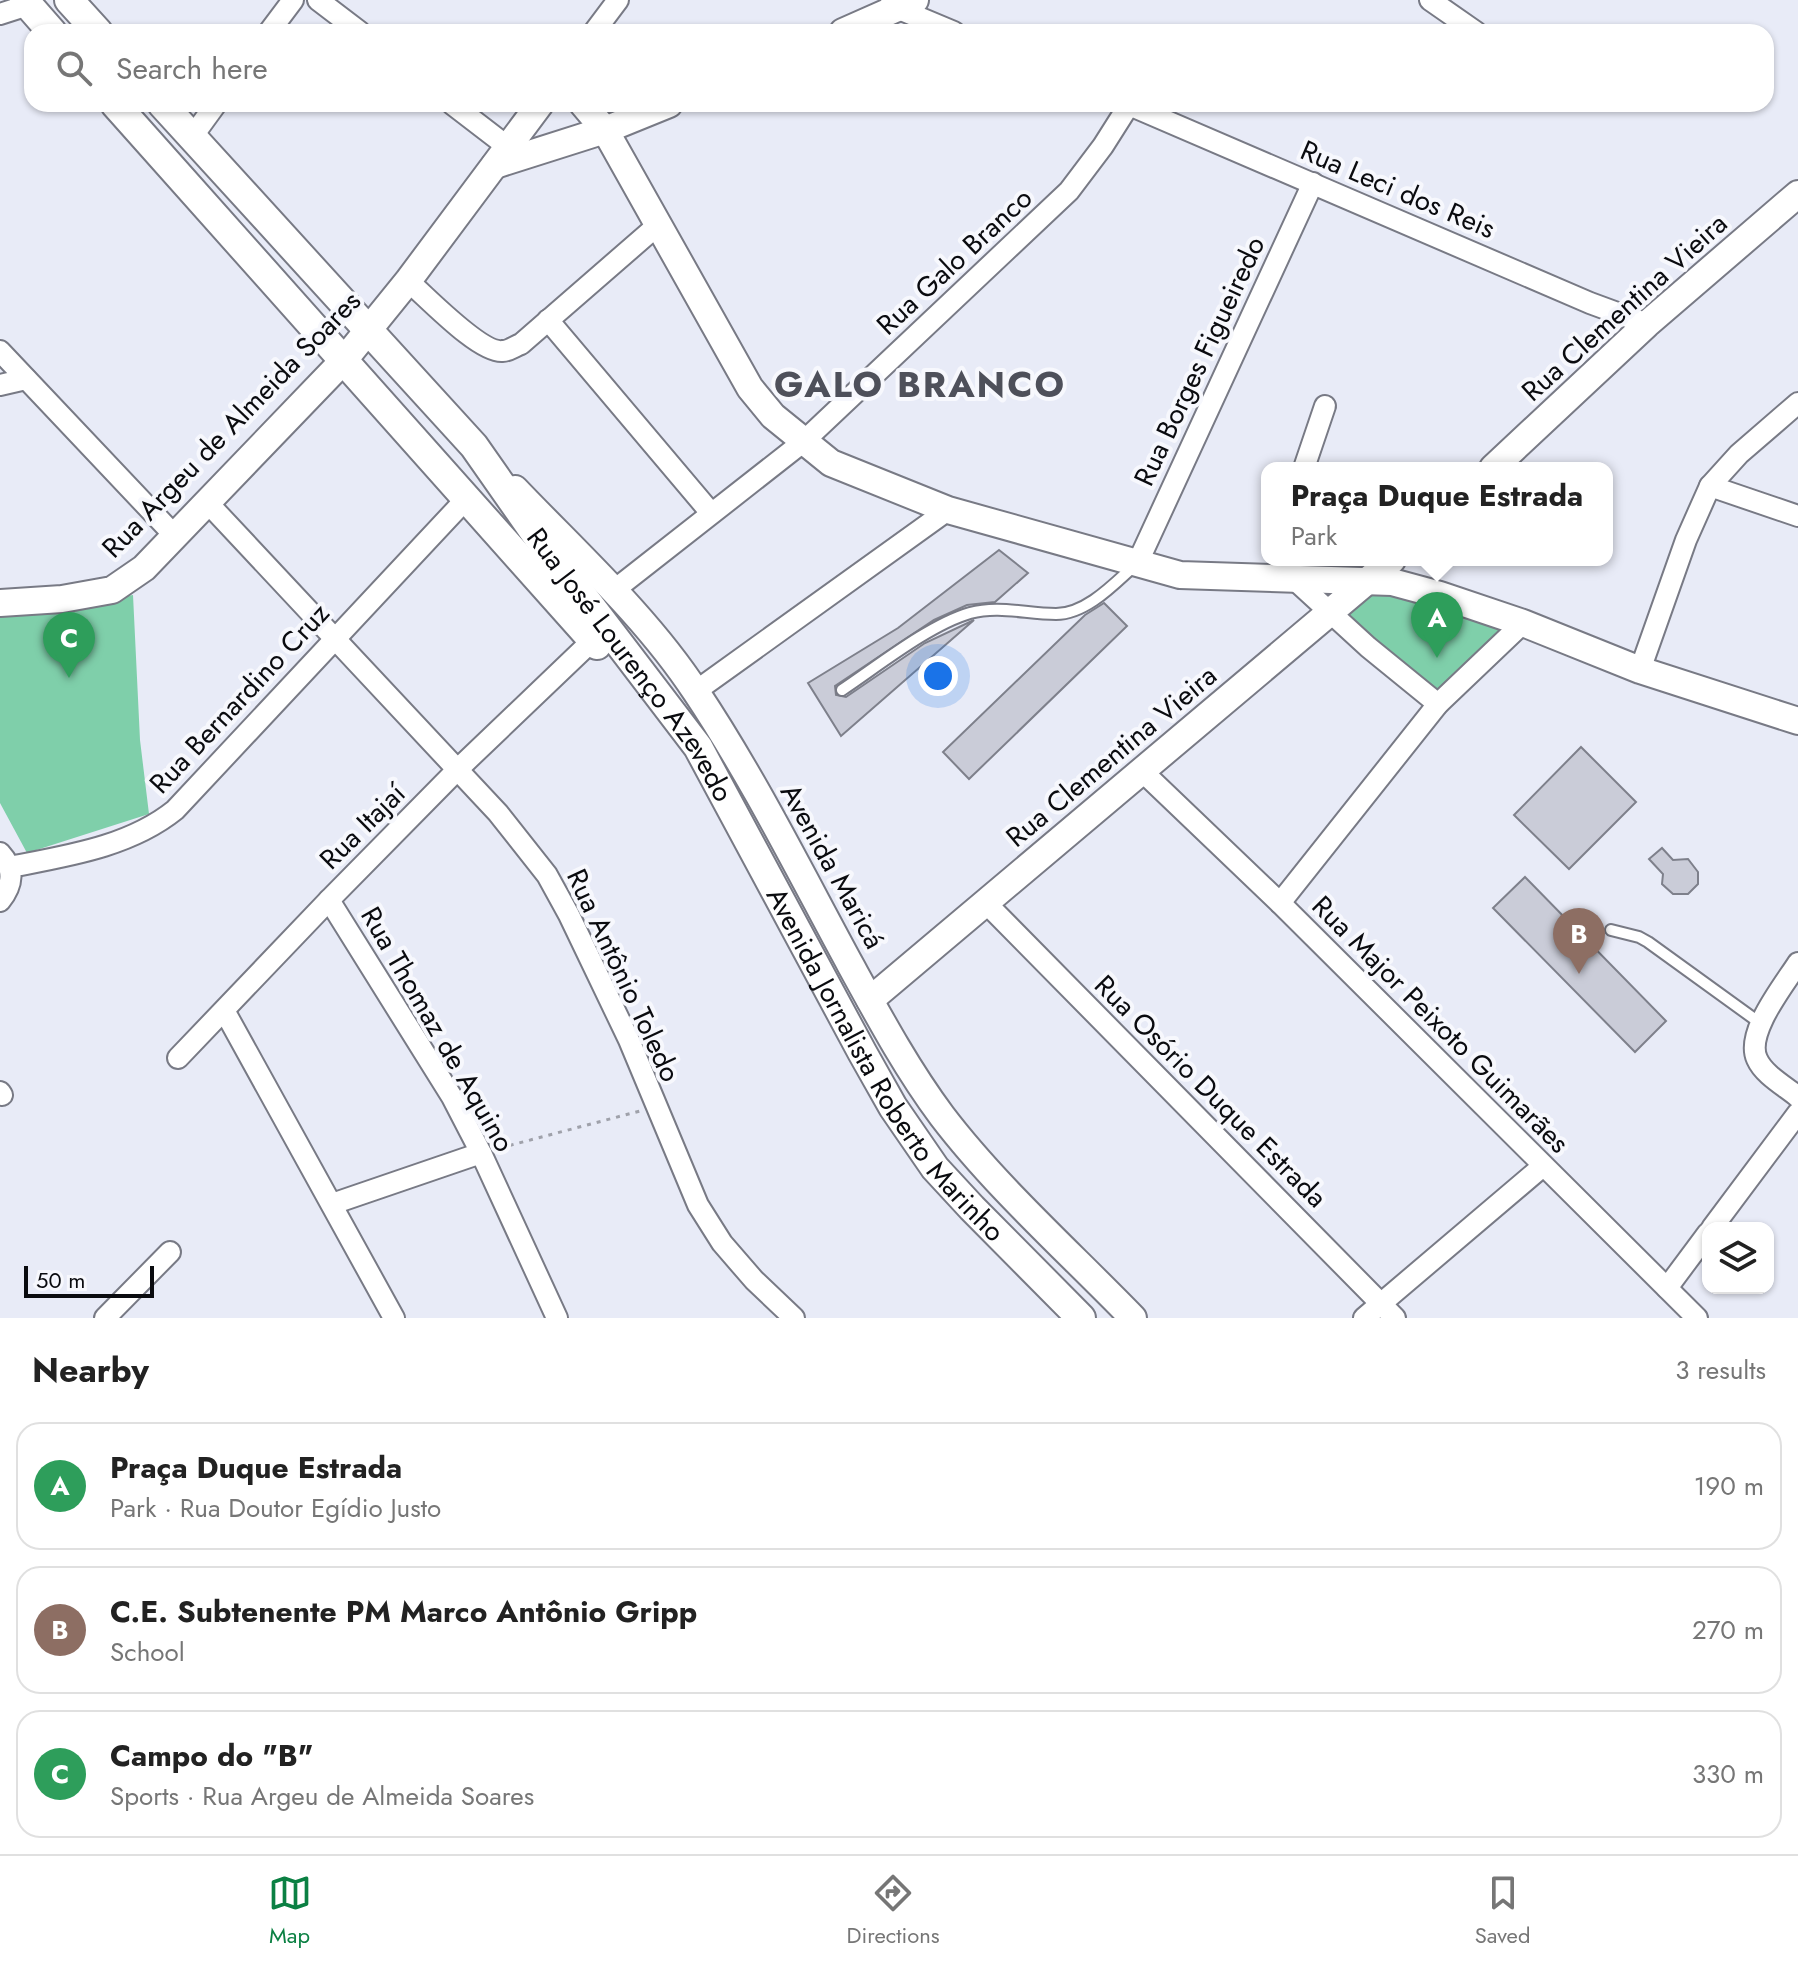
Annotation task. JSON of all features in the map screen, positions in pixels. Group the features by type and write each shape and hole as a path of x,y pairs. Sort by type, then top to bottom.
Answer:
{"main road":[{"path":"69,0 91,24"},
{"path":"26,3 45,24"},
{"name":"Rua José Lourenço Azevedo","path":"122,112 593,640 720,788"},
{"name":"Rua José Lourenço Azevedo","path":"169,112 474,446 537,536 698,747 720,788"},
{"name":"Avenida Jornalista Roberto Marinho","path":"720,788 893,1107 935,1168 1081,1318"}],"street":[{"path":"275,24 293,0"},
{"path":"318,0 350,24"},
{"path":"1430,0 1464,24"},
{"path":"599,24 615,1"},
{"path":"0,14 26,3"},
{"path":"859,24 901,3 939,24"},
{"path":"192,137 210,112"},
{"path":"460,112 501,156 605,130 649,112"},
{"name":"Rua Argeu de Almeida Soares","path":"0,603 62,599 112,590 144,568 370,330 534,112"},
{"path":"590,112 605,130 750,388 773,416 831,463 948,510 1180,575 1271,569 1296,581 1438,704"},
{"name":"Rua Galo Branco","path":"613,591 803,442 1069,191 1103,146 1123,112"},
{"name":"Rua Leci dos Reis","path":"1147,112 1590,303 1647,324"},
{"name":"Rua Borges Figueiredo","path":"1137,564 1313,183"},
{"name":"Rua Clementina Vieira","path":"1499,462 1647,324 1798,194"},
{"path":"408,281 475,340 492,350 504,352 521,344 659,224"},
{"path":"548,320 711,513"},
{"path":"0,351 174,535"},
{"path":"0,385 26,379"},
{"path":"1640,670 1686,540 1710,486 1739,454 1798,403"},
{"path":"1306,462 1325,406"},
{"name":"Avenida Maricá","path":"474,446 613,591 663,647 696,691 745,772 870,1000 917,1081 942,1116 977,1158 1133,1318"},
{"path":"1710,486 1798,516"},
{"name":"Rua Bernardino Cruz","path":"5,860 76,855 155,826 175,810 467,498"},
{"name":"Rua Antônio Toledo","path":"206,501 498,813 547,875 629,1040 698,1205 722,1243 754,1280 794,1318"},
{"path":"696,691 948,510"},
{"name":"Rua Clementina Vieira","path":"870,1000 1385,566"},
{"path":"1296,581 1392,582 1440,595 1523,623 1640,670 1798,721"},
{"path":"1280,903 1438,704 1523,623"},
{"name":"Rua Itajaí","path":"178,1058 457,770 593,640"},
{"name":"Rua Major Peixoto Guimarães","path":"1143,772 1280,903 1697,1318"},
{"path":"0,901 11,884 5,860"},
{"name":"Rua Thomaz de Aquino","path":"329,900 452,1097 557,1318"},
{"name":"Rua Osório Duque Estrada","path":"986,903 1388,1311"},
{"path":"1798,963 1760,1023 1754,1049 1765,1071 1798,1097"},
{"path":"225,1012 394,1318"},
{"path":"1716,1222 1798,1113"},
{"path":"332,1204 481,1153"},
{"path":"1364,1318 1388,1311 1543,1166"},
{"path":"1667,1288 1702,1241"},
{"path":"118,1313 170,1252"}],"lane":[{"path":"842,690 941,625 969,613 1002,608 1059,614 1086,604 1137,564"},
{"path":"1611,930 1648,942 1760,1023"}],"path":[{"path":"481,1153 655,1107"}],"green space":[{"path":"1368,581 1523,623 1442,700 1330,613"},
{"path":"133,595 140,740 149,814 27,853 0,803 0,616"}],"building":[{"path":"999,550 1028,573 995,602 967,605 934,620 835,686 836,695 846,697 925,643 974,620 841,736 808,683 898,628"},
{"path":"1104,603 1127,626 969,779 943,752 1085,615"},
{"path":"1581,747 1636,802 1569,869 1514,815"},
{"path":"1662,848 1673,860 1688,859 1698,872 1698,884 1688,894 1673,894 1662,884 1663,874 1649,859"},
{"path":"1525,877 1666,1021 1635,1052 1493,908"}],"place":[{"name":"Praça Duque Estrada","path":"1437,658"},
{"name":"Campo do \"B\"","path":"69,678"},
{"name":"C.E. Subtenente PM Marco Antônio Gripp","path":"1579,974"}],"district":[{"name":"GALO BRANCO","path":"920,384"}]}
